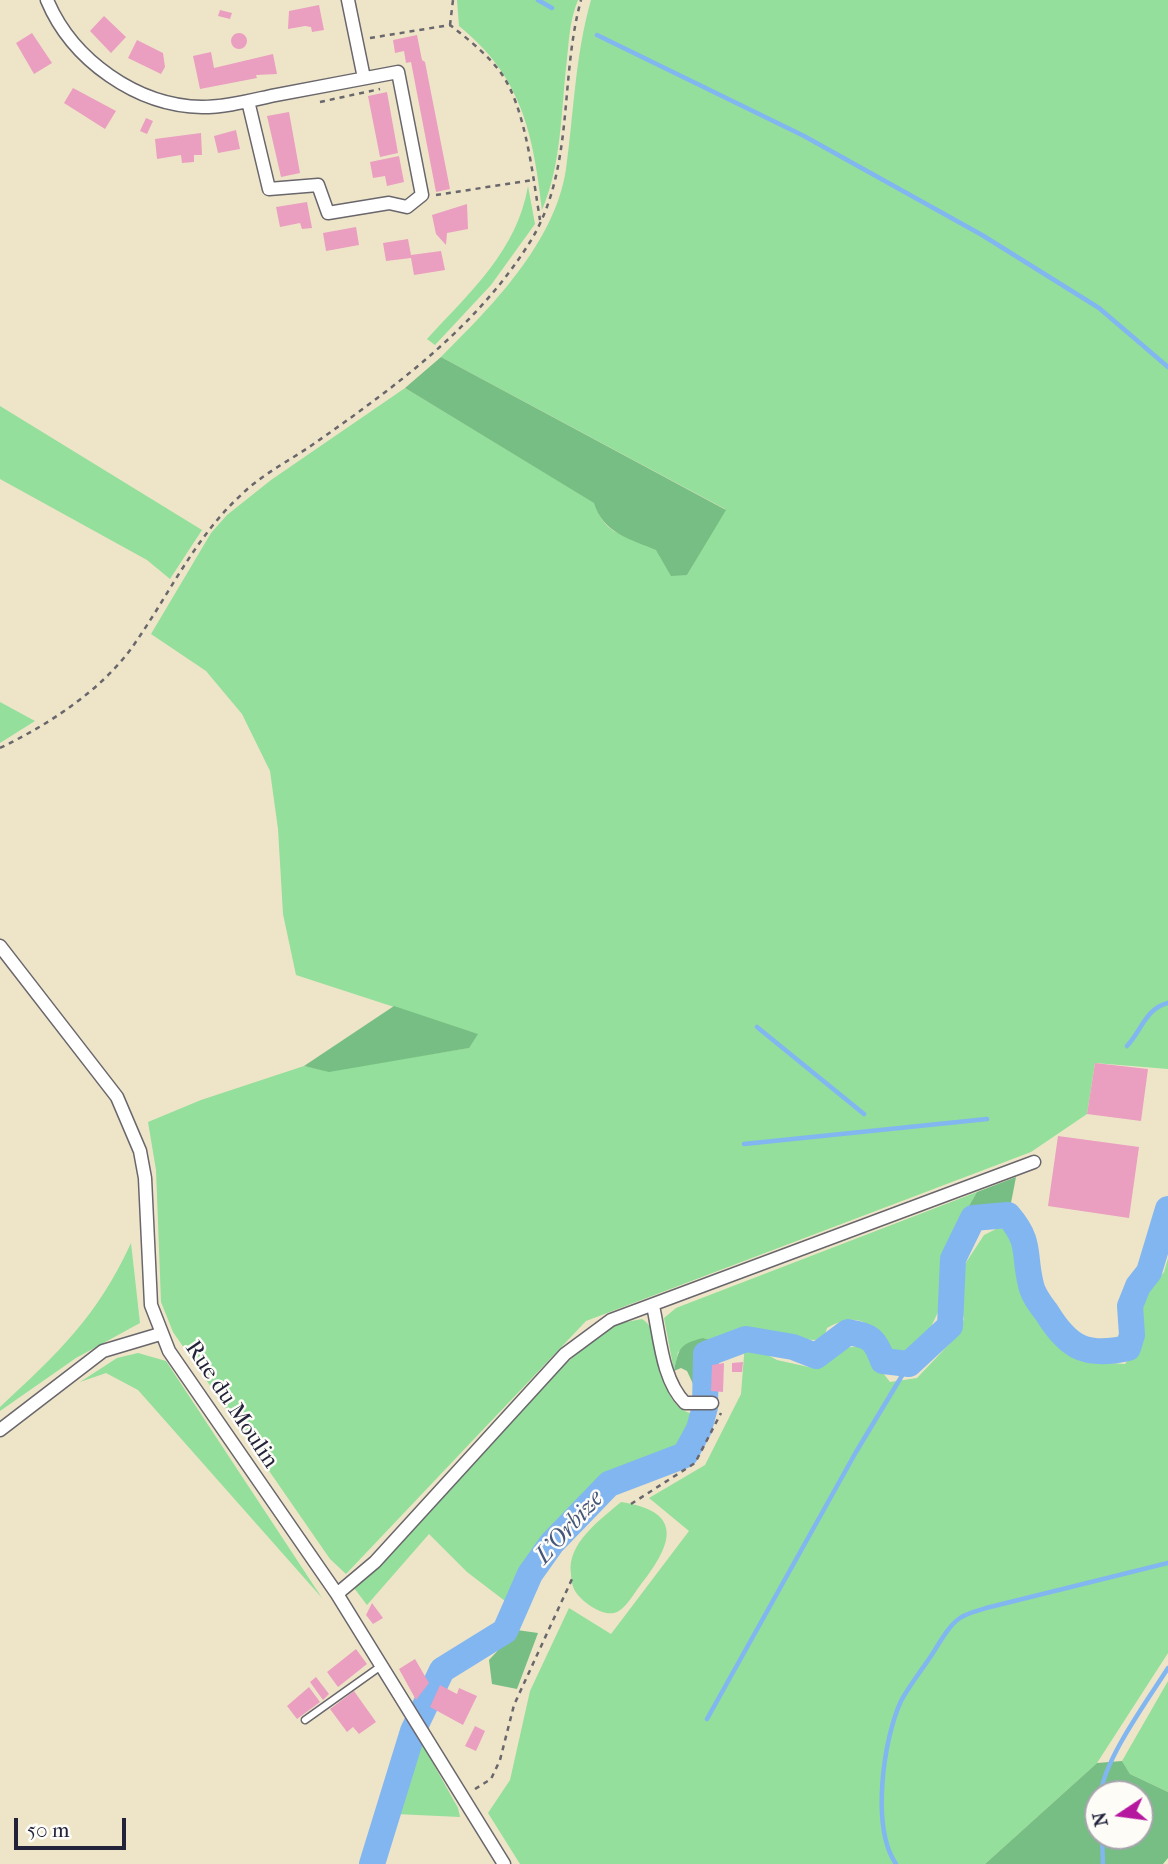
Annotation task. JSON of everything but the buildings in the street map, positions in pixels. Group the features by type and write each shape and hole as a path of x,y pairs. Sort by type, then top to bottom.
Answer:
{"street":[{"path":"47,0 58,21 83,54 127,85 152,98 178,104 202,107 248,101 398,72 422,195 407,207 389,203 328,213 318,185 269,189 248,101"},
{"path":"348,0 365,78"},
{"name":"Rue du Moulin","path":"0,946 109,1086 129,1122 145,1178 147,1281 160,1334 192,1387 337,1594 427,1734 504,1864"},
{"path":"337,1594 375,1562 565,1354 611,1320 1034,1162"},
{"path":"653,1306 671,1382 678,1396 689,1404 712,1403"},
{"path":"0,1430 103,1351 160,1334"}],"lane":[{"path":"305,1720 383,1665"}],"path":[{"path":"450,25 453,0"},
{"path":"0,748 57,715 95,687 132,647 192,554 230,505 244,492 364,408 441,347 501,284 548,207 558,165 572,32 581,0"},
{"path":"373,50 370,38 450,25 470,40 502,75 526,134 540,222"},
{"path":"316,103 380,91 378,76"},
{"path":"422,195 533,180"},
{"path":"631,1504 695,1463 721,1412 712,1403"},
{"path":"463,1797 491,1779 500,1759 514,1705 572,1579"}],"green space":[{"path":"457,0 578,0 569,37 554,174 542,210 534,156 521,108 497,65 459,26"},
{"path":"591,0 1168,0 1168,1069 1095,1063 1087,1114 1031,1152 586,1321 346,1574 330,1559 173,1332 161,1302 156,1170 148,1122 201,1100 304,1066 329,1071 468,1048 477,1034 296,975 283,914 278,829 270,771 242,714 206,671 151,634 211,533 227,515 271,480 405,388 595,503 599,515 612,529 657,550 687,575 725,509 441,357 500,295 535,248 549,223 560,196 566,169 578,63"},
{"path":"528,186 535,224 491,285 435,345 427,339 475,287 503,251 514,231"},
{"path":"441,357 726,510 687,575 671,576 656,550 611,528 598,513 594,503 405,388"},
{"path":"0,406 202,530 170,579 147,560 0,479"},
{"path":"0,702 35,721 0,743"},
{"path":"394,1006 478,1034 469,1048 329,1072 304,1066"},
{"path":"1016,1177 1010,1208 965,1213 977,1192"},
{"path":"977,1192 945,1249 945,1297 931,1327 904,1356 891,1357 873,1329 859,1320 850,1320 827,1328 824,1337 815,1340 737,1336 715,1341 703,1338 678,1352 674,1371 664,1318 676,1308"},
{"path":"998,1228 1007,1229 1019,1239 1025,1291 1049,1331 1080,1361 1125,1364 1140,1341 1138,1304 1164,1272 1168,1258 1168,1653 1097,1763 985,1864 520,1864 488,1813 510,1780 530,1691 569,1608 611,1634 689,1531 649,1498 705,1465 741,1394 745,1343 777,1360 813,1368 843,1350 863,1347 890,1382 917,1378 956,1337 964,1319 959,1302 965,1264 984,1235"},
{"path":"131,1243 140,1323 76,1358 0,1411 0,1407 58,1351 90,1313"},
{"path":"642,1319 651,1328 657,1341 666,1385 672,1398 680,1408 694,1414 692,1429 677,1448 607,1476 529,1560 505,1601 467,1572 429,1534 367,1605 354,1588 398,1546 564,1365 611,1325"},
{"path":"703,1338 715,1341 702,1348 700,1385 694,1386 687,1371 681,1368 674,1371 682,1348 689,1342"},
{"path":"138,1353 166,1361 322,1598 138,1390 106,1373 80,1382 117,1358"},
{"path":"621,1502 656,1514 664,1523 667,1534 665,1546 650,1573 625,1606 618,1612 609,1613 591,1606 577,1593 572,1582 571,1563 574,1552 587,1533"},
{"path":"517,1630 538,1633 517,1689 492,1684 489,1660"},
{"path":"1168,1681 1168,1792 1154,1785 1154,1780 1143,1780 1130,1774 1122,1761"},
{"path":"420,1740 458,1808 460,1817 396,1814"},
{"path":"1122,1761 1130,1774 1143,1780 1084,1780 1084,1850 1154,1850 1154,1785 1168,1792 1168,1858 1163,1864 985,1864 1097,1763"}],"waterway":[{"path":"538,0 552,8"},
{"path":"597,35 804,136 982,235 1099,308 1168,367"},
{"path":"1127,1046 1149,1015 1168,1003"},
{"path":"757,1027 864,1114"},
{"path":"744,1144 987,1119"},
{"name":"L'Orbize","path":"372,1864 413,1731 442,1670 505,1631 530,1574 552,1543 609,1484 685,1455 699,1429 705,1407 706,1354 746,1339 793,1347 816,1356 848,1332 871,1340 883,1361 909,1364 950,1326 953,1259 973,1218 1008,1215 1024,1241 1034,1292 1063,1335 1071,1342 1090,1350 1114,1351 1128,1348 1132,1335 1130,1306 1138,1286 1149,1272 1168,1209"},
{"path":"707,1719 856,1452 909,1364"},
{"path":"896,1864 888,1848 882,1807 882,1784 889,1738 901,1701 956,1621 986,1608 1168,1563"},
{"path":"1104,1780 1118,1748 1168,1668"},
{"path":"1102,1850 1103,1864"}]}
